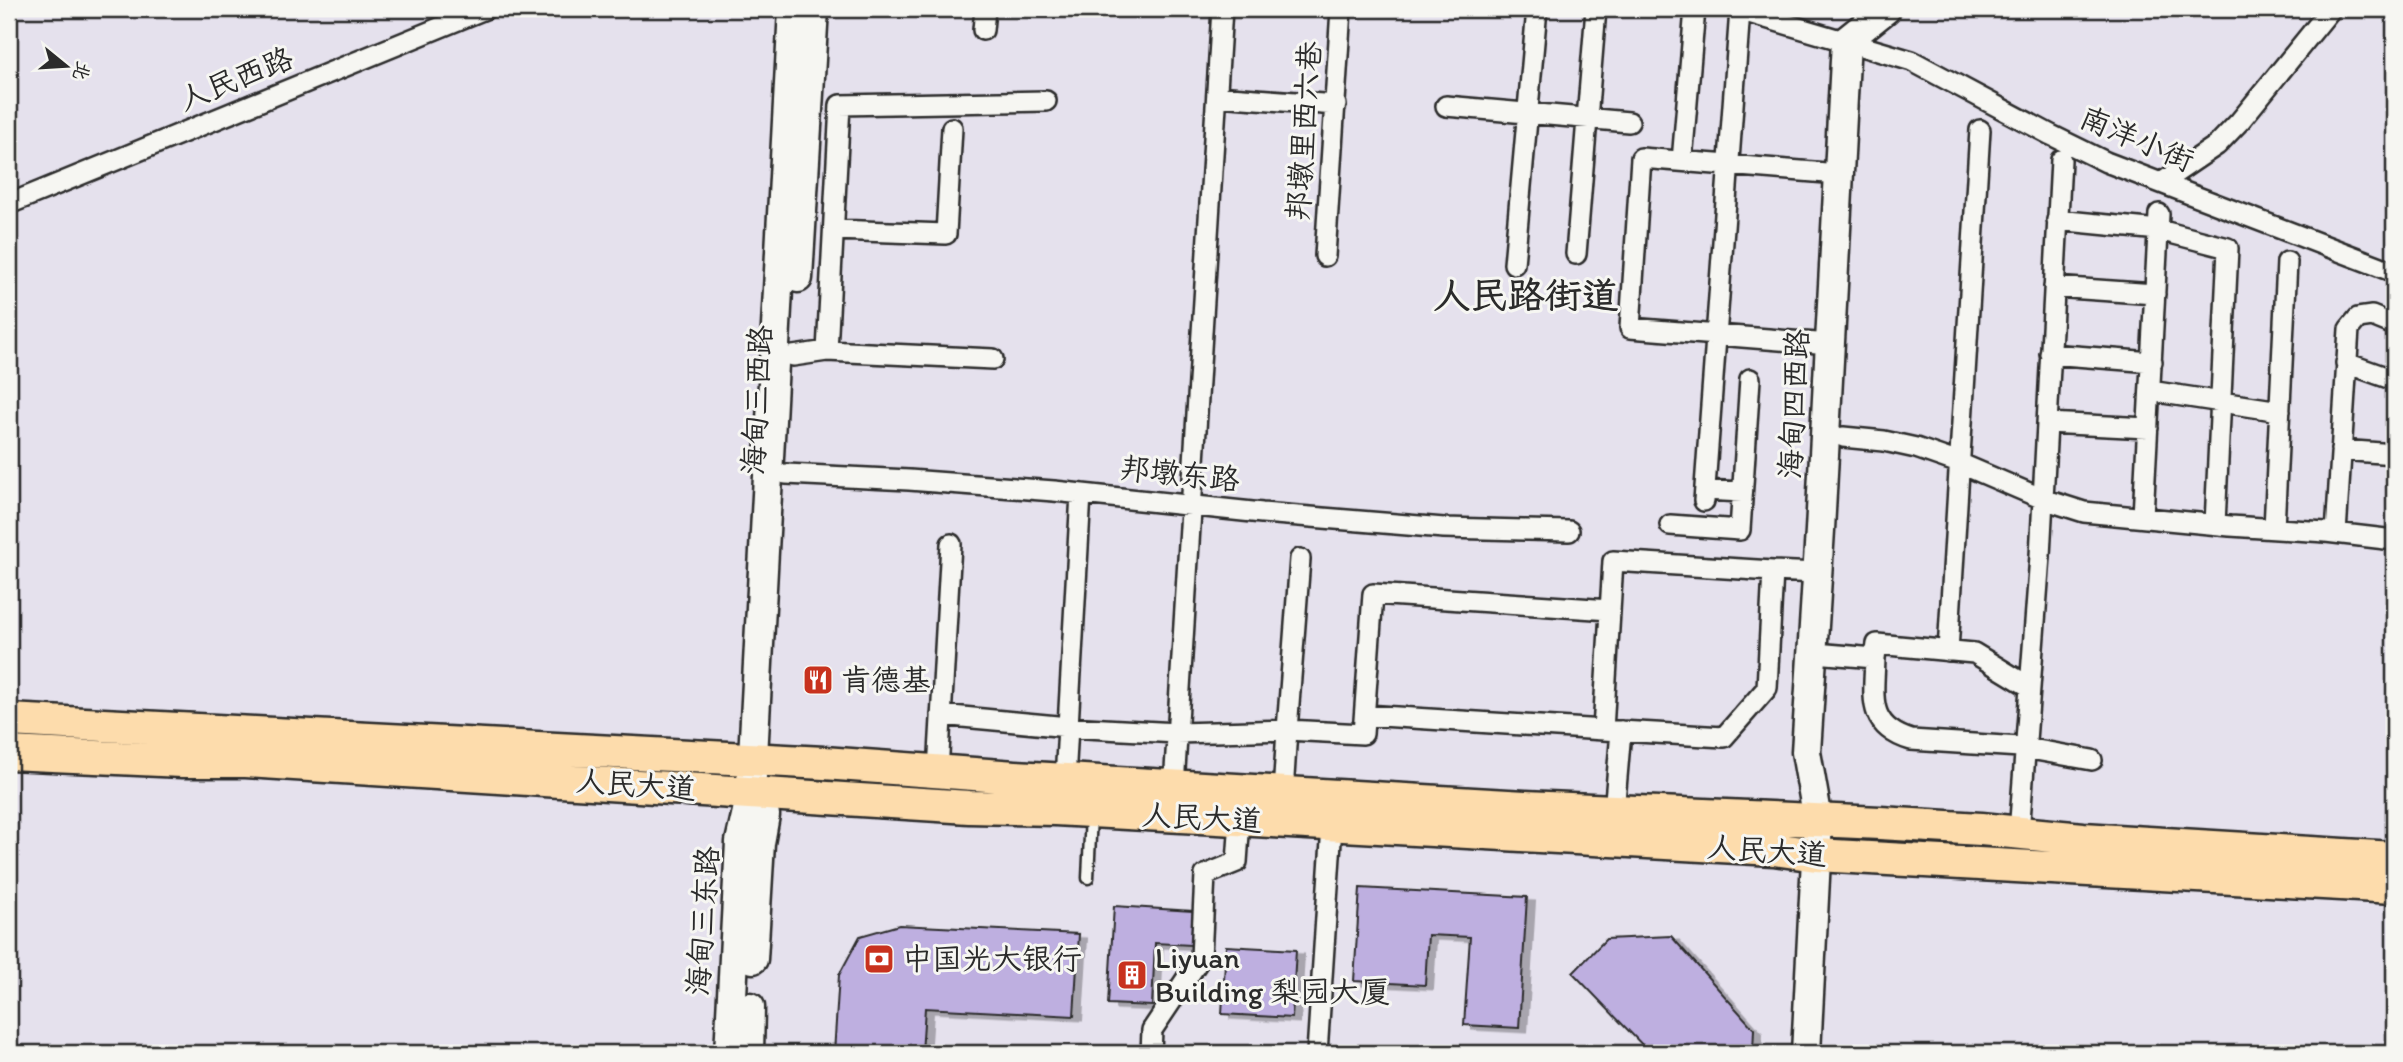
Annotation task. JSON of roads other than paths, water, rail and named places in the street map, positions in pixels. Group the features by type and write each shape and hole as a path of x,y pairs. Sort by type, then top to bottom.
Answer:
{"main road":[{"name":"海甸三西路","path":"760,795 793,9"},
{"name":"海甸三西路","path":"762,760 786,474 814,9"},
{"path":"1855,43 1886,9"},
{"name":"海甸四西路","path":"1827,820 1806,752 1839,174 1855,43"},
{"name":"海甸四西路","path":"1827,820 1821,752 1843,437 1855,43"},
{"name":"人民大道","path":"9,720 762,760 1614,812 1827,820 2394,858"},
{"name":"人民大道","path":"9,753 182,761 246,761 585,781 760,795 1774,849 1825,855 2394,887"},
{"path":"749,1053 760,795"},
{"name":"海甸三东路","path":"729,1053 740,842 760,795"},
{"path":"1805,1053 1827,820"},
{"path":"1824,1053 1825,855"}],"street":[{"name":"人民西路","path":"9,204 485,9"},
{"path":"983,30 985,9"},
{"path":"1174,786 1222,9"},
{"name":"邦墩里西六巷","path":"1325,256 1341,9"},
{"path":"1514,264 1537,9"},
{"path":"1576,254 1597,9"},
{"path":"1682,162 1695,9"},
{"path":"2161,183 2217,145 2240,121 2331,9"},
{"path":"1738,10 1704,496 1742,492"},
{"name":"南洋小街","path":"1738,10 1912,61 2106,162 2394,272"},
{"path":"1216,96 1336,106"},
{"path":"827,351 840,106 1046,101"},
{"path":"1446,106 1629,122"},
{"path":"834,230 947,234 952,128"},
{"path":"1948,651 1980,130"},
{"path":"1830,344 1630,328 1641,158 1839,174"},
{"path":"2020,833 2043,499 2060,160"},
{"path":"2057,220 2159,222 2228,247 2215,524"},
{"path":"2144,516 2159,222"},
{"path":"2274,528 2287,262"},
{"path":"2054,287 2155,294"},
{"path":"2336,533 2349,329 2358,318 2372,316 2394,325"},
{"path":"793,356 827,351 993,359"},
{"path":"2050,354 2152,362"},
{"path":"2346,363 2394,380"},
{"path":"1670,525 1740,530 1750,379"},
{"path":"2150,391 2280,411"},
{"path":"2047,423 2148,428"},
{"path":"1843,437 1884,441 1916,448 1959,463 2043,499 2084,512 2394,540"},
{"path":"2340,450 2394,454"},
{"name":"邦墩东路","path":"786,474 909,480 1081,494 1444,528 1569,531"},
{"path":"1065,780 1081,494"},
{"path":"938,771 951,544"},
{"path":"1283,793 1300,559"},
{"path":"1613,730 1603,730 1613,561 1817,573"},
{"path":"1365,715 1724,737 1767,688 1773,570"},
{"path":"942,715 1068,727 1177,733 1287,730 1363,734 1373,594 1610,610"},
{"path":"2030,687 1974,653 1877,644 1875,692 1878,717 1887,730 1911,740 2026,748 2092,760"},
{"path":"1827,654 1875,658"},
{"path":"1613,730 1614,812"},
{"path":"1151,1053 1152,1030 1201,957 1205,875 1237,862 1240,820"},
{"path":"1317,1053 1332,825"}],"lane":[{"path":"1088,878 1091,811"}],"place":[{"name":"肯德基","path":"818,680"},
{"name":"中国光大银行","path":"879,959"},
{"name":"Liyuan Building 梨园大厦","path":"1132,975"}],"district":[{"name":"人民路街道","path":"1526,295"}]}
